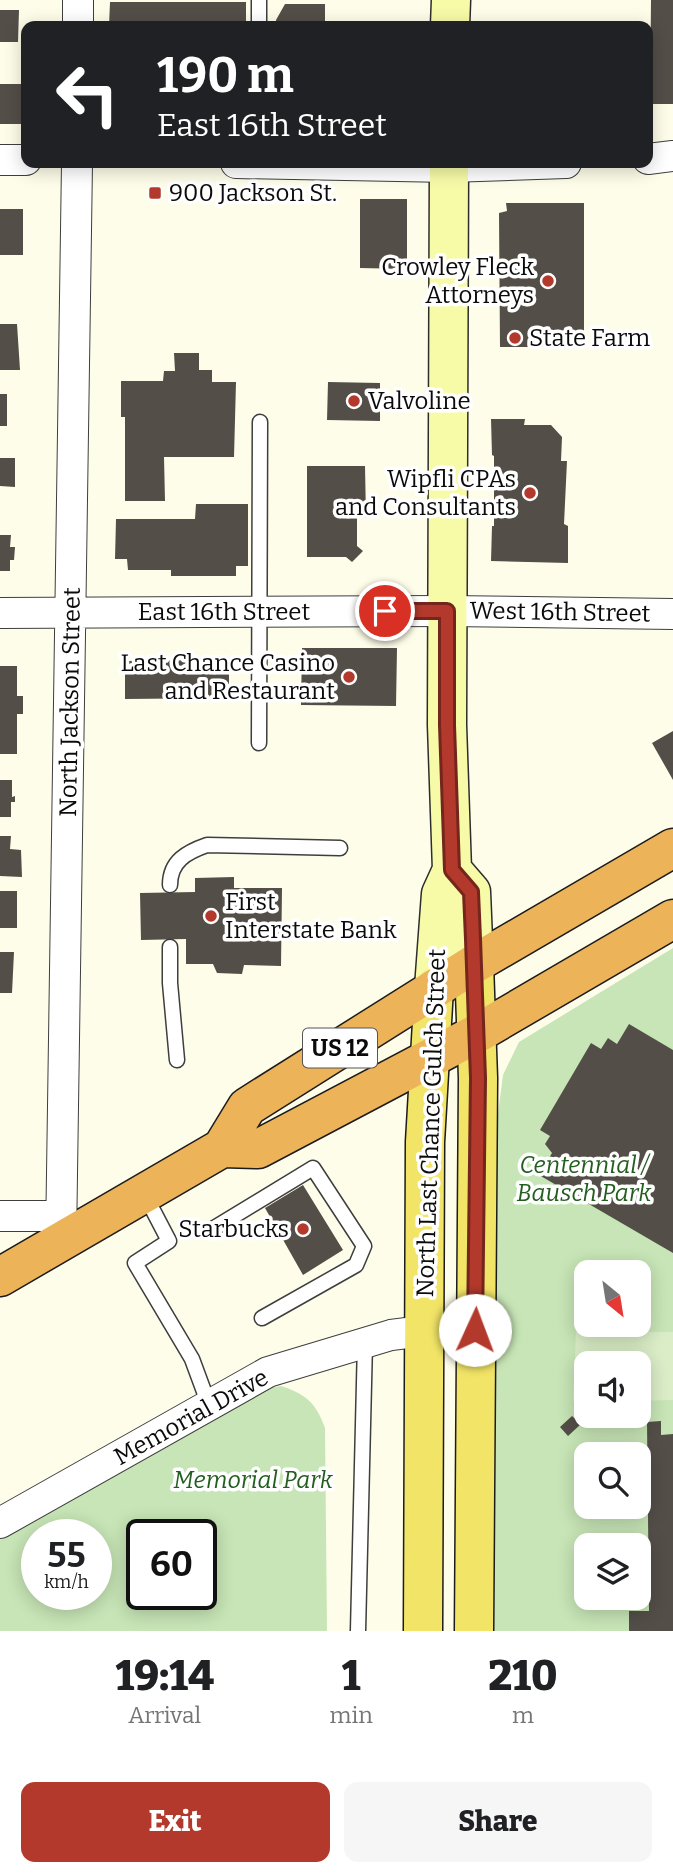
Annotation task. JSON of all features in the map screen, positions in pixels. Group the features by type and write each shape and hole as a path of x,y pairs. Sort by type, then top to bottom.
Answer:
{"highway":[{"name":"US 12","path":"0,1277 62,1229 145,1194 222,1148 247,1107 474,964 673,848"},
{"name":"US 12","path":"222,1148 258,1149 476,1034 673,919"}],"main road":[{"path":"450,21 451,0"},
{"name":"North Last Chance Gulch Street","path":"423,1631 425,1142 441,894 452,870 447,725 449,168"},
{"name":"North Last Chance Gulch Street","path":"452,870 471,892 478,1078 474,1631"}],"street":[{"path":"78,0 78,21"},
{"path":"653,158 673,156"},
{"path":"0,160 21,160"},
{"name":"North Jackson Street","path":"62,1229 77,168"},
{"name":"East 16th Street","path":"0,613 447,611"},
{"name":"West 16th Street","path":"447,611 673,614"},
{"path":"0,1216 62,1229"},
{"name":"Memorial Drive","path":"0,1522 268,1372 365,1341 423,1331 475,1330"}],"lane":[{"path":"259,0 259,21"},
{"path":"259,743 260,422"},
{"path":"170,885 175,864 187,852 207,845 340,848"},
{"path":"170,947 177,1060"},
{"path":"211,1230 313,1168 364,1246 356,1265 262,1318"},
{"path":"145,1194 169,1241 135,1263 192,1359 209,1405"},
{"path":"358,1631 365,1341"}],"green space":[{"name":"Centennial / Bausch Park","path":"673,948 673,1631 487,1631 496,1129 503,1075 519,1042"},
{"path":"651,1332 673,1332 673,1400 651,1401 651,1351 575,1351 576,1337 651,1337"},
{"name":"Memorial Park","path":"281,1386 297,1392 314,1406 325,1428 327,1631 0,1631 0,1539 21,1527 21,1610 112,1610 112,1519 35,1519 261,1389"}],"building":[{"path":"651,0 673,0 673,104 653,104 653,21 651,21"},
{"path":"110,2 246,2 246,21 109,21"},
{"path":"285,4 325,4 325,21 276,20"},
{"path":"0,10 19,10 18,42 0,42"},
{"path":"0,84 21,84 21,124 0,124"},
{"path":"360,199 407,199 407,269 360,268"},
{"path":"506,203 584,203 584,347 500,347 499,213 507,211"},
{"path":"0,209 23,209 23,255 0,255"},
{"path":"0,324 17,324 20,370 0,370"},
{"path":"174,353 199,353 199,370 212,370 212,382 236,382 234,457 164,457 165,501 125,501 125,417 121,417 121,381 163,381 164,371 175,371"},
{"name":"Valvoline","path":"328,382 380,383 380,421 327,420"},
{"path":"0,394 7,394 7,426 0,426"},
{"name":"Wipfli CPAs and Consultants","path":"491,419 525,419 524,425 551,425 562,437 561,461 567,461 564,524 568,526 568,563 491,561 494,456"},
{"path":"0,458 15,458 15,487 0,486"},
{"path":"307,466 365,466 366,518 357,518 357,546 363,551 352,562 346,557 307,557"},
{"path":"196,504 248,504 248,566 236,566 236,576 171,576 171,570 128,570 127,559 115,559 116,519 195,519"},
{"path":"0,535 11,535 10,547 15,547 14,560 10,560 10,571 0,571"},
{"name":"Last Chance Casino and Restaurant","path":"302,648 397,648 396,706 301,705"},
{"path":"229,660 229,698 125,699 125,661"},
{"path":"0,666 17,666 17,696 23,696 23,714 17,714 17,754 0,754"},
{"path":"673,731 673,780 652,743"},
{"path":"0,780 12,780 12,797 15,796 15,802 11,802 11,817 0,817"},
{"path":"0,836 11,836 10,849 21,850 22,877 0,876"},
{"name":"First Interstate Bank","path":"234,877 234,888 282,888 281,966 244,965 242,974 217,973 213,964 186,964 186,939 141,940 140,893 195,892 195,878"},
{"path":"0,891 17,891 17,928 0,928"},
{"path":"0,952 14,952 12,993 0,993"},
{"path":"629,1024 673,1050 673,1253 539,1175 552,1153 545,1144 550,1136 540,1130 591,1043 601,1049 608,1038 617,1044"},
{"name":"Starbucks","path":"303,1185 343,1250 303,1275 265,1208"},
{"path":"572,1416 574,1418 574,1428 577,1428 568,1436 560,1427"},
{"path":"661,1421 661,1435 673,1434 673,1631 629,1631 629,1611 651,1610 651,1533 648,1533 648,1519 651,1519 651,1442 647,1442 647,1428 651,1428 651,1422"}],"place":[{"name":"900 Jackson St.","path":"155,193"},
{"name":"Crowley Fleck Attorneys","path":"548,281"},
{"name":"State Farm","path":"515,338"},
{"name":"Valvoline","path":"354,401"},
{"name":"Wipfli CPAs and Consultants","path":"530,493"},
{"name":"Last Chance Casino and Restaurant","path":"349,677"},
{"name":"First Interstate Bank","path":"211,916"},
{"name":"Starbucks","path":"303,1229"}],"route":[{"path":"385,611 447,611 447,725 452,870 471,892 473,939 478,1078 475,1330"}]}
